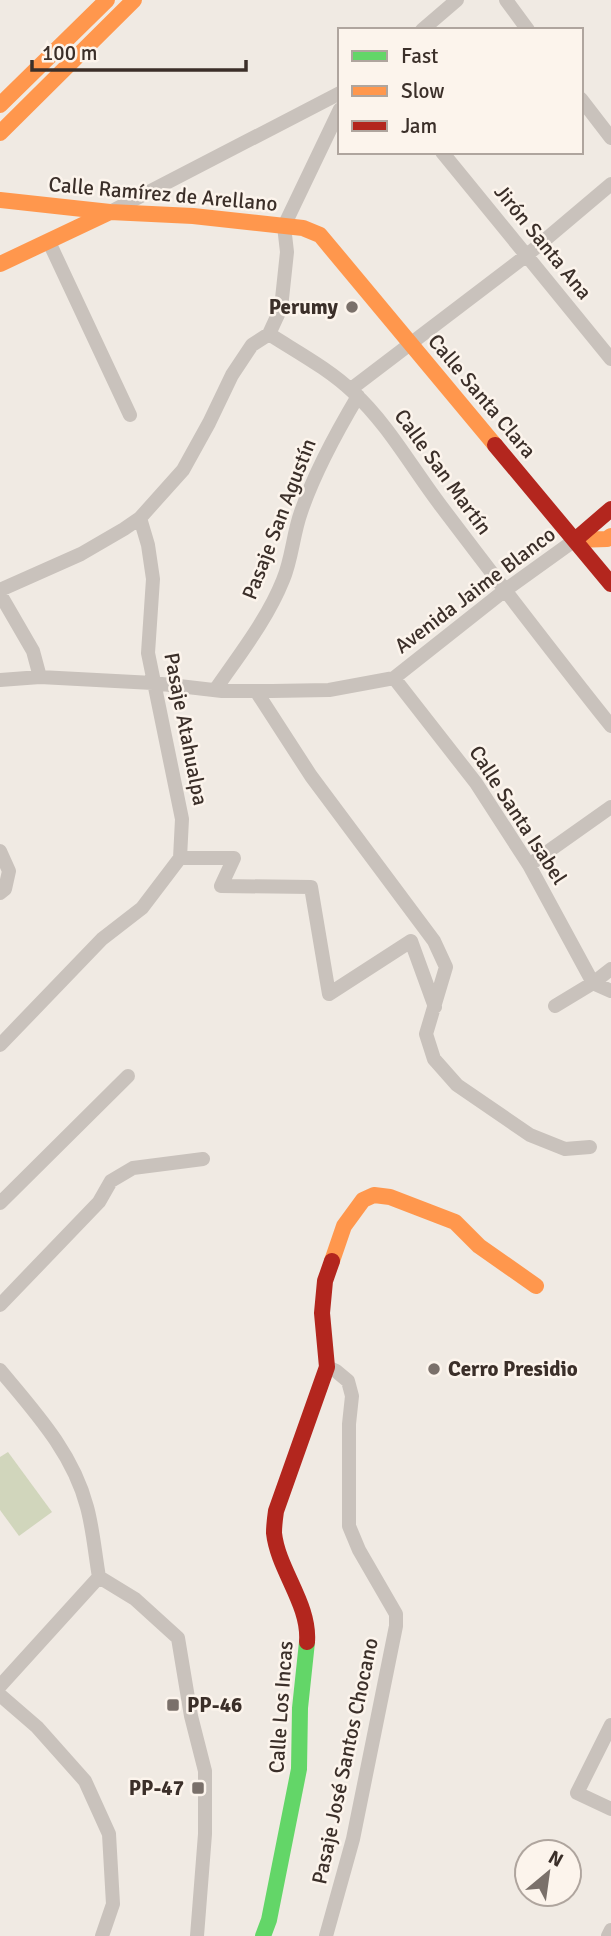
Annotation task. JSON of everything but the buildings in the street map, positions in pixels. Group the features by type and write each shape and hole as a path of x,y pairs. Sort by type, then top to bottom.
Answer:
{"street":[{"path":"0,105 107,0"},
{"path":"0,133 134,0"},
{"path":"424,28 457,0"},
{"path":"506,0 527,28"},
{"path":"0,264 110,212 338,94"},
{"path":"583,102 611,138"},
{"path":"40,677 33,651 0,592 81,554 140,518 183,470 232,375 252,345 269,334 281,308 287,252 284,226 338,112"},
{"name":"Jirón Santa Ana","path":"444,154 611,359"},
{"path":"411,342 527,255 611,184"},
{"name":"Calle Ramírez de Arellano","path":"0,200 303,228 320,235"},
{"path":"48,204 52,240 130,415"},
{"name":"Calle Santa Clara","path":"320,235 611,584"},
{"name":"Calle San Martín","path":"269,334 354,393 396,441 415,471 504,591 611,726"},
{"name":"Pasaje San Agustín","path":"215,690 264,617 284,578 293,534 302,508 354,393 411,342"},
{"name":"Avenida Jaime Blanco","path":"0,680 40,677 256,691 329,690 394,678 504,591 575,540 611,509"},
{"name":"Pasaje Atahualpa","path":"140,518 148,545 153,579 148,653 182,819 180,858"},
{"name":"Avenida Jaime Blanco","path":"575,540 607,539 611,536"},
{"name":"Calle Santa Isabel","path":"394,678 476,783 529,866 593,983"},
{"path":"256,691 311,776 434,941 446,967 426,1034 433,1059 457,1085 530,1135 565,1149 590,1147"},
{"path":"529,866 611,807"},
{"path":"0,851 9,871 3,891"},
{"path":"0,1045 102,939 142,908 180,858 234,858 221,886 312,887 329,994 411,941 435,1008"},
{"path":"555,1006 611,969"},
{"path":"593,983 611,991"},
{"path":"0,1203 128,1076"},
{"path":"0,1305 99,1202 111,1181 133,1168 203,1159"},
{"path":"327,1367 322,1313 325,1280 344,1226 363,1200 374,1195 390,1197 455,1222 479,1246 536,1286"},
{"name":"Calle Los Incas","path":"263,1936 269,1920 299,1769 300,1708 308,1627 278,1549 274,1532 276,1511 327,1367"},
{"name":"Pasaje José Santos Chocano","path":"326,1936 356,1826 396,1626 396,1614 391,1602 377,1583 349,1527 349,1424 352,1396 348,1381 327,1367"},
{"path":"0,1370 49,1429 75,1475 87,1507 99,1577 135,1599 178,1637 191,1716 205,1771 205,1834 197,1936"},
{"path":"0,1686 99,1577"},
{"path":"0,1695 37,1727 85,1781 109,1834 113,1904 102,1936"},
{"path":"611,1724 578,1793 611,1809"},
{"path":"608,1936 611,1930"}],"green space":[{"path":"8,1452 52,1512 19,1536 0,1510 0,1457"}],"traffic: fast":[{"path":"263,1936 269,1920 299,1769 300,1708 307,1642"}],"traffic: slow":[{"path":"0,105 107,0"},
{"path":"0,133 134,0"},
{"path":"0,200 303,228 320,235 495,445"},
{"path":"0,264 110,212"},
{"path":"575,540 607,539 611,536"},
{"path":"332,1261 344,1226 363,1200 374,1195 390,1197 455,1222 479,1246 536,1286"}],"traffic: jam":[{"path":"495,445 611,584"},
{"path":"575,540 611,509"},
{"path":"307,1642 304,1614 281,1560 274,1528 276,1511 327,1367 322,1313 325,1281 332,1261"}],"place":[{"name":"Perumy","path":"352,307"},
{"name":"Cerro Presidio","path":"434,1369"},
{"name":"PP-46","path":"173,1705"},
{"name":"PP-47","path":"198,1788"}]}
